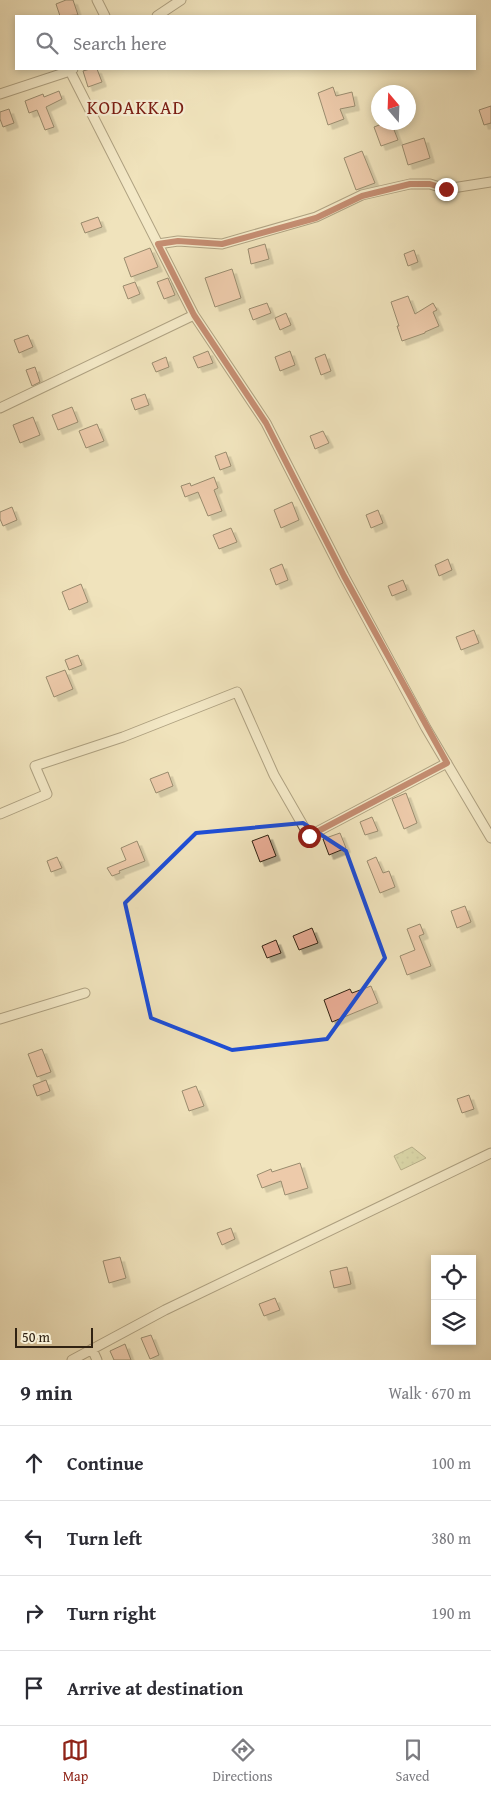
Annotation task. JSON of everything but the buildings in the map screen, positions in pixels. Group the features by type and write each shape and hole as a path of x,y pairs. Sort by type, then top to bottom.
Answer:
{"street":[{"path":"97,0 104,15"},
{"path":"158,15 181,0"},
{"path":"0,94 71,70 194,315 266,423 344,576 447,763 491,838"},
{"path":"158,244 178,241 222,244 316,218 362,196 410,184 430,184 446,189 491,182"},
{"path":"0,408 194,315"},
{"path":"0,814 48,794 34,766 123,737 236,692 274,775 309,836 447,763"},
{"path":"0,1019 85,993"},
{"path":"72,1360 165,1310 491,1153"},
{"path":"92,1349 97,1360"}],"highlighted area":[{"path":"303,823 346,851 385,958 327,1039 232,1050 151,1018 125,903 196,833"}],"green space":[{"path":"412,1147 426,1158 401,1170 394,1156"}],"district":[{"name":"KODAKKAD","path":"136,107"}],"route":[{"path":"309,836 447,763 426,728 344,576 266,423 194,315 158,244 178,241 222,244 316,218 362,196 410,184 430,184 446,189"}]}
